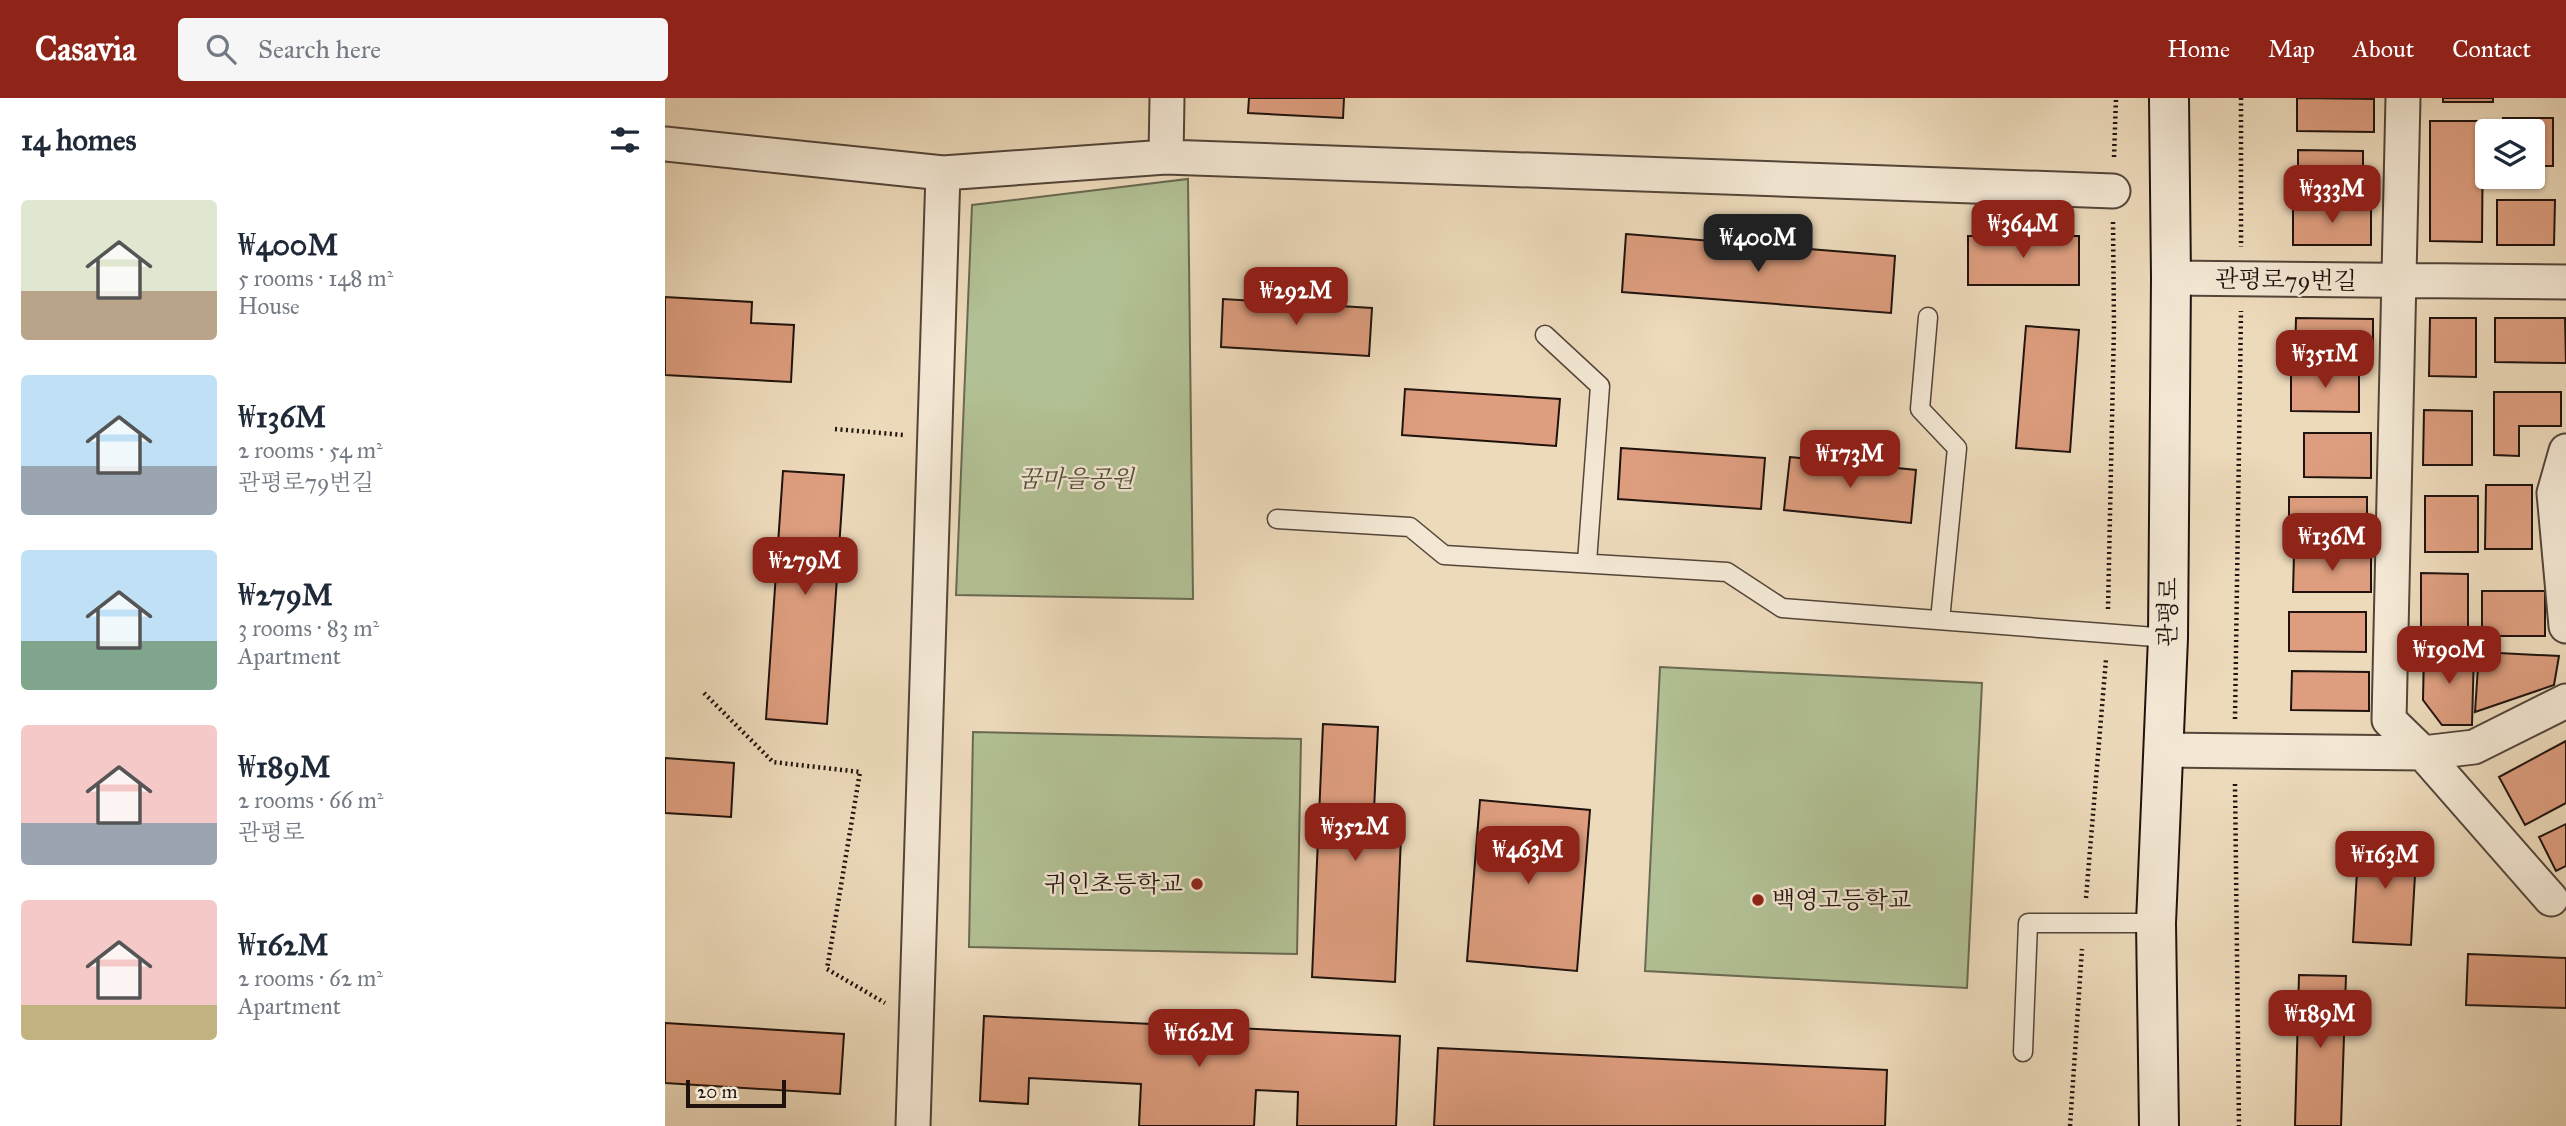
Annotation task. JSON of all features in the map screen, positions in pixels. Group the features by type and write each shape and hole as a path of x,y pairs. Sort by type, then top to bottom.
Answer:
{"street":[{"path":"1166,157 1167,98"},
{"name":"관평로","path":"2159,1126 2156,923 2168,638 2171,278 2169,98"},
{"path":"2403,98 2401,282 2389,720 2423,753 2558,900"},
{"path":"665,144 943,173 1166,157 2113,191"},
{"path":"913,1126 943,173"},
{"name":"관평로79번길","path":"2171,278 2566,282"},
{"path":"2566,451 2554,493 2566,626"},
{"path":"2164,750 2423,753 2474,747 2566,701"}],"lane":[{"path":"1928,317 1920,409 1957,448 1940,620"},
{"path":"1545,335 1599,386 1587,562"},
{"path":"1276,519 1410,527 1444,555 1727,572 1783,608 2168,638"},
{"path":"2023,1052 2028,923 2156,923"}],"path":[{"path":"2070,1126 2108,634 2116,98"},
{"path":"2241,98 2241,194"},
{"path":"835,429 935,437"},
{"path":"704,693 773,762 860,772 827,969 915,1031"}],"green space":[{"name":"꿈마을공원","path":"1188,179 1193,599 956,595 972,205"},
{"path":"1660,667 1982,683 1967,988 1645,971"},
{"path":"973,732 1301,739 1297,954 969,947"}],"building":[{"path":"1249,98 1344,98 1343,118 1248,113"},
{"path":"2297,98 2374,99 2374,132 2297,131"},
{"path":"2443,98 2493,98 2493,102 2443,102"},
{"path":"2553,118 2553,166 2545,166 2545,119 2503,119"},
{"path":"2430,121 2475,121 2475,189 2482,189 2482,242 2430,241"},
{"path":"2298,150 2363,151 2363,190 2298,189"},
{"path":"2497,200 2555,200 2554,245 2497,245"},
{"path":"2293,205 2371,206 2371,245 2293,245"},
{"path":"1626,234 1895,256 1891,313 1622,292"},
{"path":"1968,236 2079,236 2079,285 1968,285"},
{"path":"665,297 752,302 751,323 794,325 791,382 665,375"},
{"path":"1223,299 1372,308 1369,356 1221,347"},
{"path":"2296,318 2373,319 2373,358 2295,358"},
{"path":"2430,318 2476,318 2476,377 2429,376"},
{"path":"2495,318 2565,318 2566,363 2495,362"},
{"path":"2026,326 2079,330 2070,452 2016,448"},
{"path":"2291,367 2359,368 2359,412 2291,411"},
{"path":"1405,389 1560,399 1556,446 1402,435"},
{"path":"2494,392 2561,392 2561,426 2519,426 2519,456 2494,455"},
{"path":"2424,410 2472,411 2472,465 2423,465"},
{"path":"2304,433 2371,433 2371,478 2304,477"},
{"path":"1621,448 1765,458 1761,509 1618,499"},
{"path":"1790,457 1916,470 1911,523 1784,510"},
{"path":"783,471 844,475 827,724 766,719"},
{"path":"2486,485 2532,485 2532,549 2485,549"},
{"path":"2425,496 2478,496 2478,552 2425,552"},
{"path":"2289,497 2367,497 2367,537 2289,536"},
{"path":"2294,553 2371,553 2371,592 2293,592"},
{"path":"2421,573 2468,574 2468,634 2421,634"},
{"path":"2482,591 2545,591 2545,636 2482,636"},
{"path":"2289,612 2366,612 2366,652 2289,651"},
{"path":"2424,650 2474,651 2472,725 2442,725 2423,700"},
{"path":"2479,652 2559,656 2554,685 2475,712"},
{"path":"2292,671 2369,672 2369,711 2291,710"},
{"path":"1323,724 1378,727 1374,810 1402,812 1395,982 1312,977"},
{"path":"2566,741 2566,803 2525,825 2499,777"},
{"path":"665,758 734,763 731,817 665,813"},
{"path":"1480,800 1590,810 1577,971 1467,961"},
{"path":"2566,824 2566,866 2556,871 2539,837"},
{"path":"2359,836 2417,840 2411,945 2353,942"},
{"path":"2468,954 2566,958 2566,1008 2466,1005"},
{"path":"2299,975 2346,976 2341,1126 2295,1126"},
{"path":"984,1016 1400,1036 1396,1126 1297,1126 1298,1092 1256,1090 1254,1126 1139,1126 1141,1084 1029,1078 1028,1104 980,1101"},
{"path":"665,1023 844,1034 840,1094 665,1083"},
{"path":"1438,1048 1887,1070 1885,1126 1434,1126"}],"place":[{"name":"귀인초등학교","path":"1197,884"},
{"name":"백영고등학교","path":"1758,900"}]}
